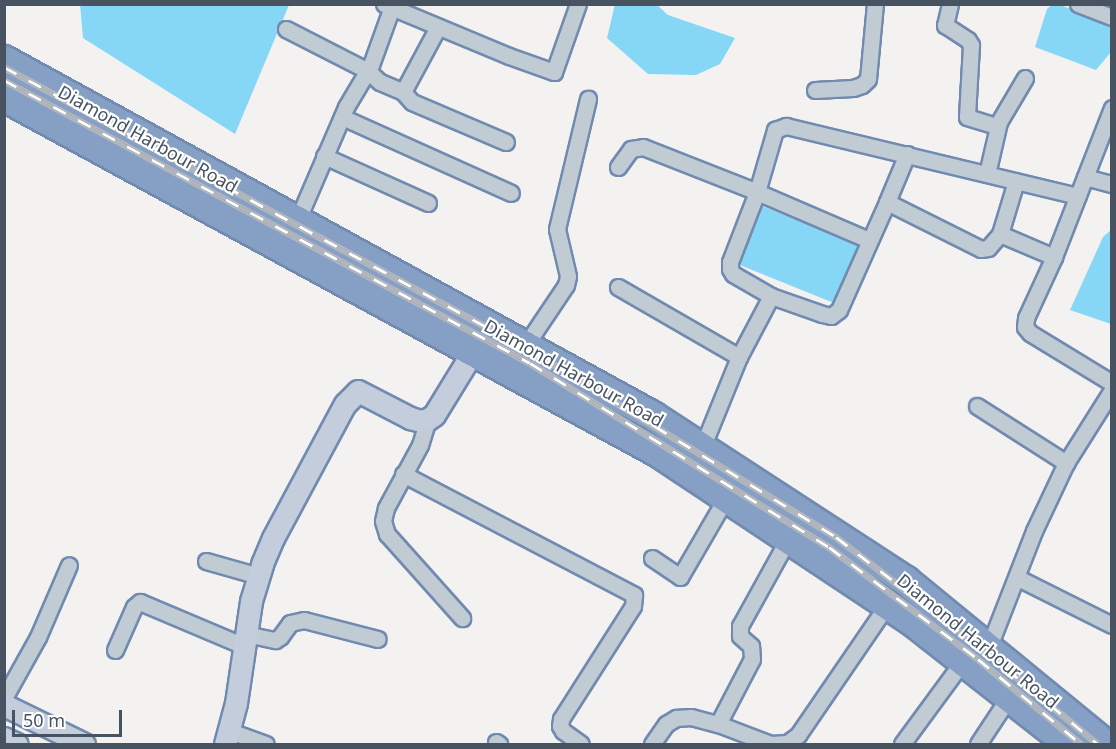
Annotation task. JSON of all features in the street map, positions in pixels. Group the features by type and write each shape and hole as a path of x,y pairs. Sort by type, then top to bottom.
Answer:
{"highway":[{"name":"Diamond Harbour Road","path":"4,60 653,416 906,581 924,614 963,661 1063,743"},
{"name":"Diamond Harbour Road","path":"4,97 393,306 472,353 659,453 887,604 924,614 988,649 1105,744"},
{"path":"393,306 407,281"}],"street":[{"path":"297,221 342,117 368,71 389,6 554,72 578,4"},
{"path":"815,90 853,88 862,85 868,79 875,4"},
{"path":"950,4 945,25 968,39 971,45 967,117 997,126"},
{"path":"1078,4 1112,17"},
{"path":"403,92 438,27"},
{"path":"286,29 368,71 380,82 403,92 412,102 507,142"},
{"path":"987,174 997,126 1025,78"},
{"path":"525,346 566,285 568,276 557,229 588,99"},
{"path":"1112,108 1054,257 1036,292 1025,327 1030,333 1112,383"},
{"path":"342,117 511,193"},
{"path":"908,154 839,310 831,316 771,296 733,274 730,262 757,192 773,136 780,127 908,154 1078,196"},
{"path":"618,167 631,149 643,147 869,240"},
{"path":"324,156 428,202"},
{"path":"1085,177 1112,184"},
{"path":"887,202 981,249 988,248 1000,234 1016,181"},
{"path":"1000,234 1054,257"},
{"path":"618,287 739,357"},
{"path":"702,448 739,357 771,296"},
{"path":"266,744 227,738 259,576 273,538 351,395 358,392 367,394 410,418 421,421 428,419 434,415 472,353"},
{"path":"988,649 1018,578 1034,531 1066,463 1112,390"},
{"path":"977,406 1066,463"},
{"path":"428,419 420,445 386,508 383,521 387,534 462,618"},
{"path":"403,474 634,595 633,606 561,719 560,726 563,732 581,744"},
{"path":"652,558 680,577 726,498"},
{"path":"718,724 752,659 751,645 740,636 740,626 788,539"},
{"path":"206,561 259,576"},
{"path":"4,698 38,637 69,565"},
{"path":"1018,578 1112,625"},
{"path":"115,651 134,607 140,602 245,640 275,640 290,623 304,620 378,639"},
{"path":"652,744 666,724 676,718 691,717 718,724 771,744 787,743 798,735 887,604"},
{"path":"902,744 963,661"},
{"path":"978,744 1009,697"},
{"path":"4,705 84,744"},
{"path":"4,738 17,744"}],"water":[{"path":"80,4 289,5 235,134 83,38"},
{"path":"615,4 657,5 668,15 735,38 720,64 696,75 648,74 607,38"},
{"path":"1052,5 1060,5 1111,24 1111,52 1096,70 1035,47 1047,9"},
{"path":"762,206 861,246 838,304 738,264"},
{"path":"1111,230 1112,324 1070,310 1103,237"}],"railway":[{"path":"4,67 535,353 836,537 985,651 1098,744"},
{"path":"4,80 530,363 829,547 978,659 1081,744"}]}
